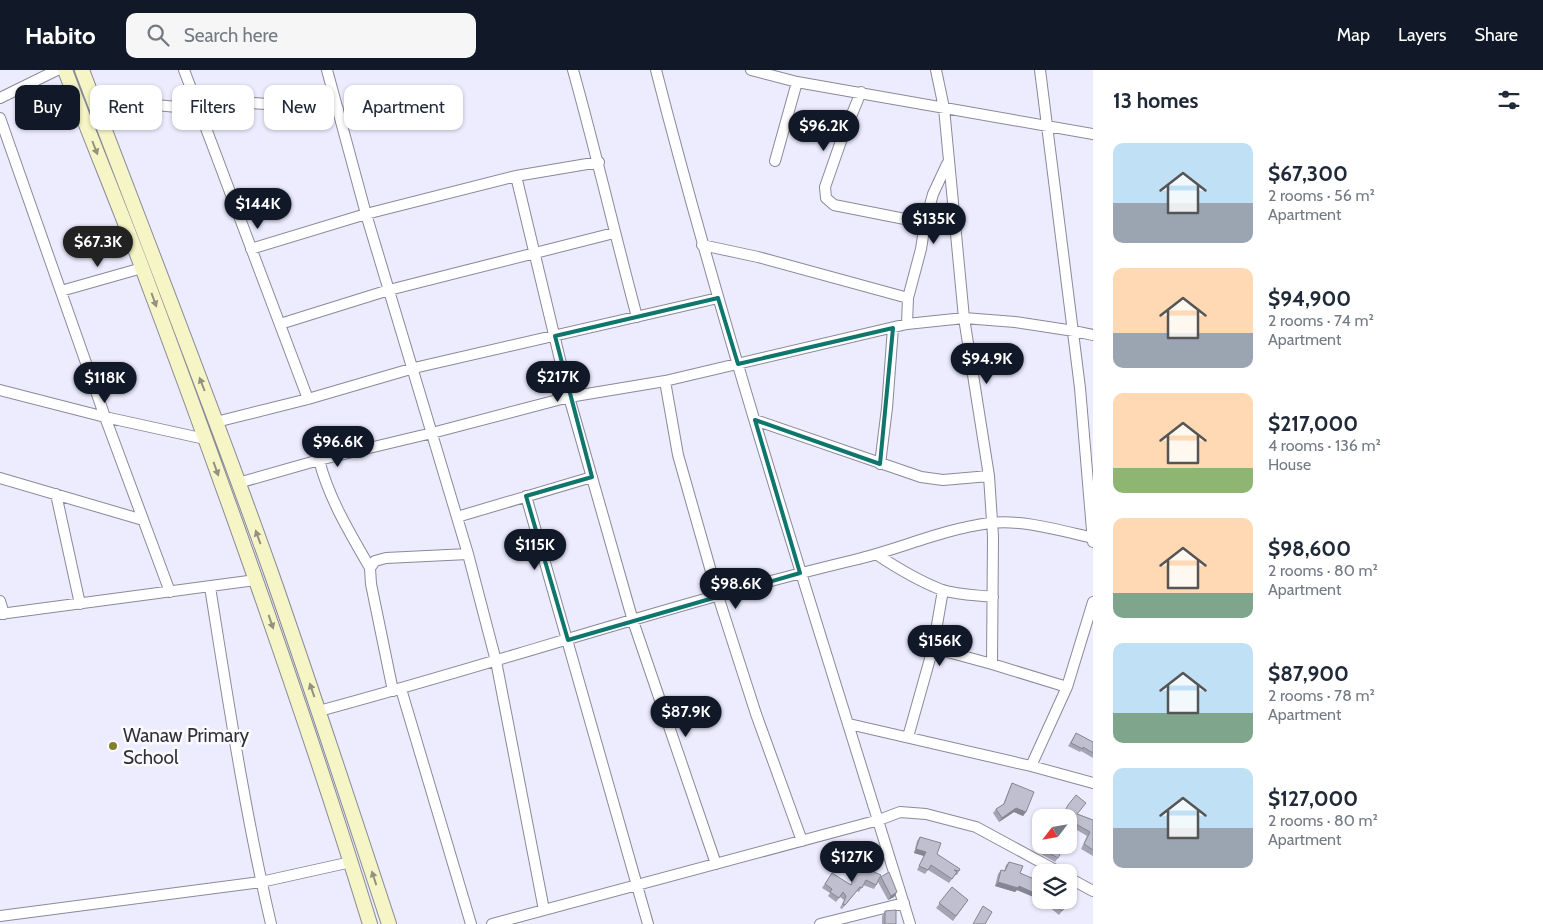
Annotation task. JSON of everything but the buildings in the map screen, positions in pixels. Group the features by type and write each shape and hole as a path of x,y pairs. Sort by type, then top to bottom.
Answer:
{"main road":[{"path":"65,70 142,268 256,580 303,714 370,924"},
{"path":"82,70 90,91"},
{"path":"105,130 238,483 319,711 389,924"}],"street":[{"path":"0,98 57,70"},
{"path":"184,70 189,85"},
{"path":"327,70 366,214 414,368 468,554 496,661 544,910"},
{"path":"574,70 599,162 614,233 637,317"},
{"path":"656,70 702,245 800,573 849,724 910,924"},
{"path":"751,70 797,82 1093,134"},
{"path":"936,70 944,108 964,318 989,476 993,536 992,664"},
{"path":"1040,70 1074,330 1093,542"},
{"path":"775,161 797,82"},
{"path":"862,92 840,141 825,187 826,198 834,205 924,223"},
{"path":"254,106 338,109"},
{"path":"0,118 105,417 170,592"},
{"path":"206,130 308,399"},
{"path":"252,249 366,214 516,176 599,162"},
{"path":"906,324 908,298 921,249 924,223 933,194 948,162"},
{"path":"516,176 570,397 633,621 716,864"},
{"path":"280,324 389,290 614,233"},
{"path":"702,245 758,257 908,298"},
{"path":"61,292 142,268"},
{"path":"216,422 308,399 414,368 718,298"},
{"path":"238,483 319,460 570,397 665,381 906,324 964,318 1015,322 1074,330 1093,335"},
{"path":"880,464 887,408 893,328"},
{"path":"665,381 678,456 718,596 756,714 802,841"},
{"path":"0,390 105,417 205,439"},
{"path":"755,420 921,477 943,480 989,476"},
{"path":"319,460 324,481 333,501 370,568 370,584 397,690 471,924"},
{"path":"457,517 592,477"},
{"path":"0,478 143,520"},
{"path":"56,494 80,604"},
{"path":"526,496 648,924"},
{"path":"319,711 718,596 876,554 932,535 991,523 1036,525 1093,538"},
{"path":"370,568 375,561 386,558 468,554"},
{"path":"876,554 897,568 943,590 993,596"},
{"path":"0,601 2,614 256,580"},
{"path":"210,587 237,755 261,882 271,924"},
{"path":"908,737 933,648 943,590"},
{"path":"1031,766 1067,687 1093,602"},
{"path":"933,648 1067,687"},
{"path":"849,724 1031,766 1093,783"},
{"path":"492,924 879,820 900,812 926,814 976,827 1044,864"},
{"path":"0,916 261,882 351,862"},
{"path":"1077,882 1093,891"},
{"path":"820,924 904,903"}],"highlighted area":[{"path":"718,298 738,364 893,328 880,464 755,420 800,573 568,640 526,496 592,477 555,336"}],"place":[{"name":"Wanaw Primary School","path":"113,746"}]}
